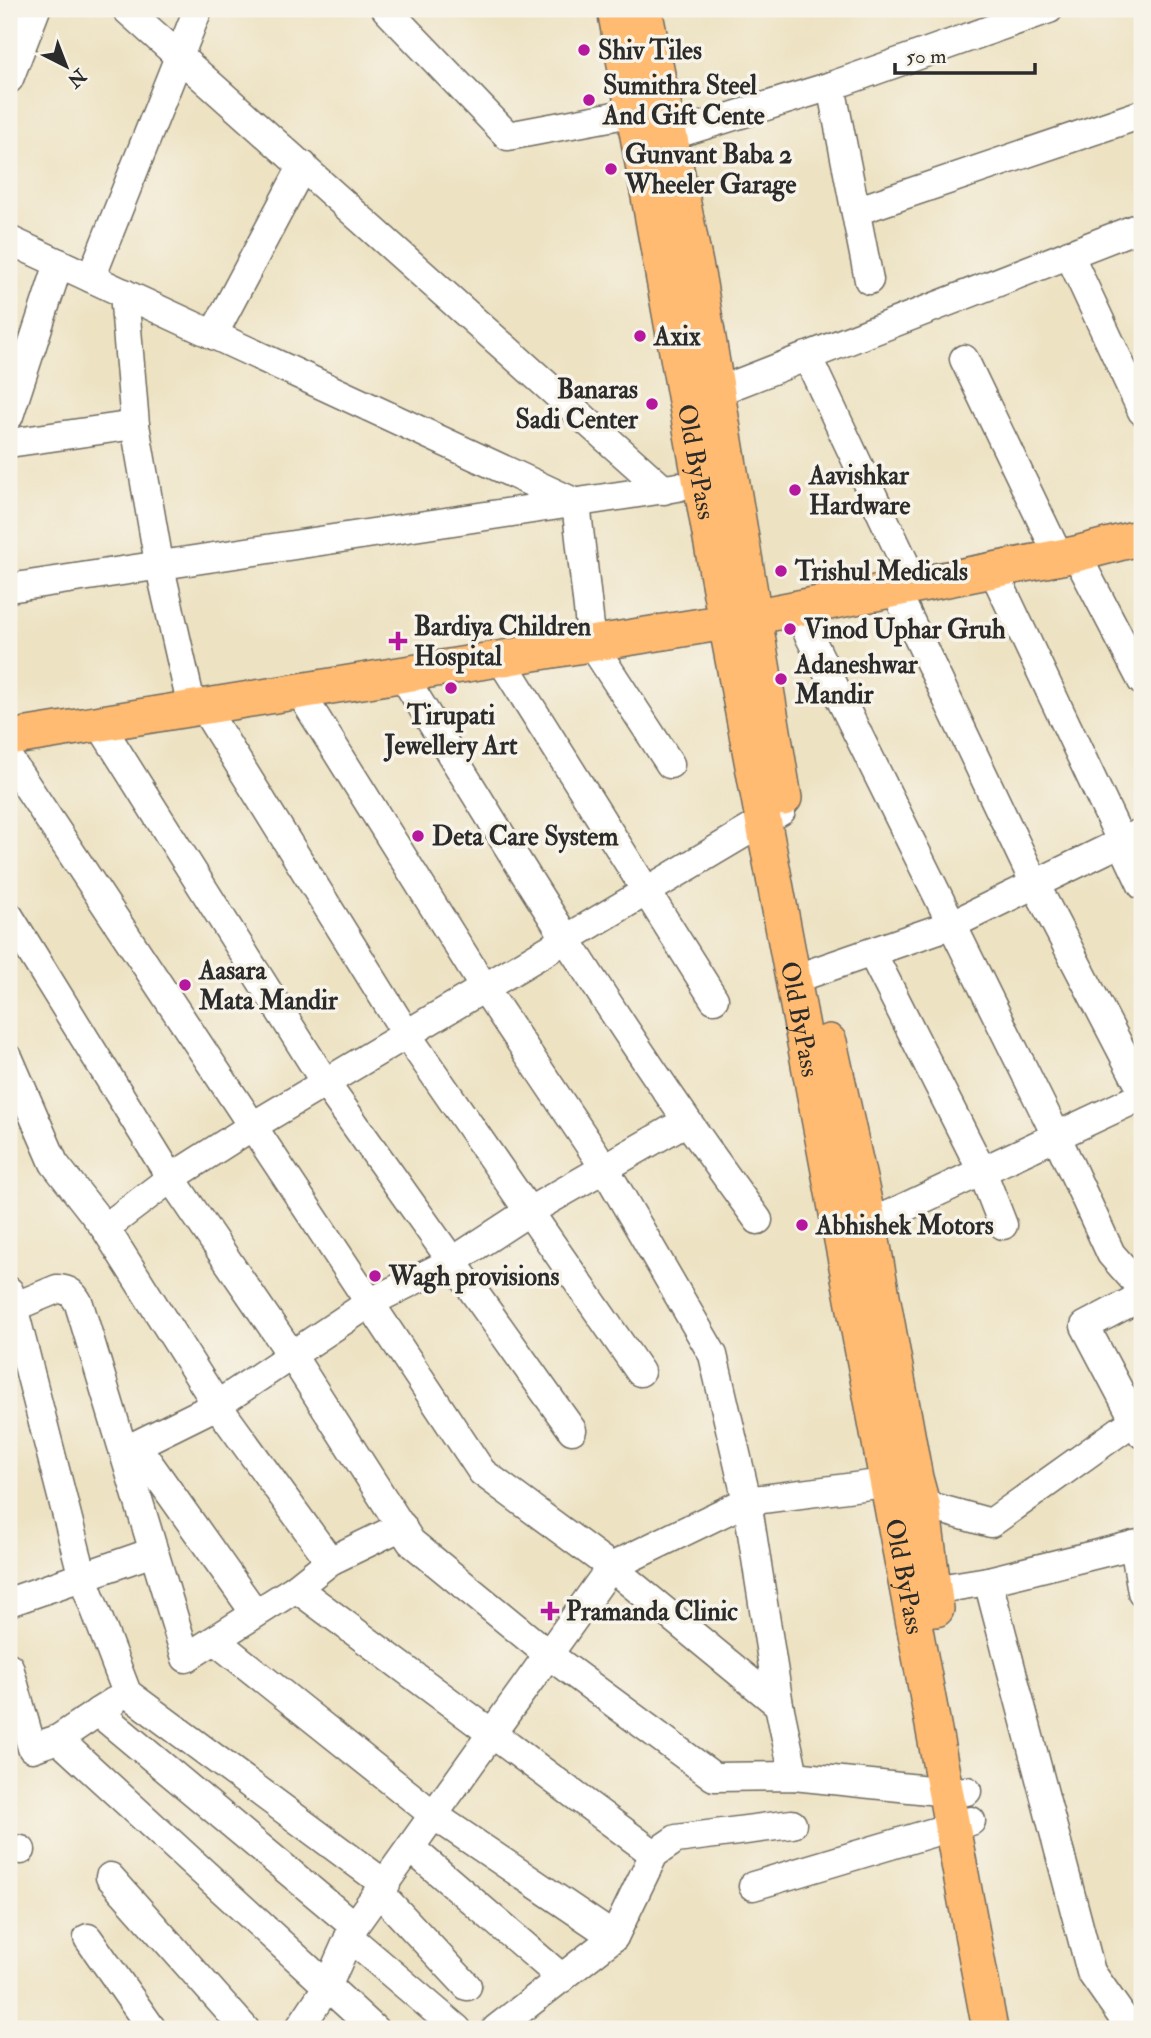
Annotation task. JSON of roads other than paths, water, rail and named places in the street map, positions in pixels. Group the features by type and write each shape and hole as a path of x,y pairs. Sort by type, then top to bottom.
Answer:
{"main road":[{"name":"Old ByPass","path":"615,9 652,125 716,392 739,620 804,976 905,1492 959,1807 990,2029"},
{"name":"Old ByPass","path":"644,9 652,125 701,484 739,620"},
{"path":"9,737 739,620 1068,556 1142,537"},
{"name":"Old ByPass","path":"959,1807 1006,2029"}],"street":[{"path":"9,79 36,9"},
{"path":"127,9 664,489"},
{"path":"91,278 198,9"},
{"path":"386,9 508,136 652,125 831,86 1049,9"},
{"path":"831,86 869,280"},
{"path":"856,211 1142,114"},
{"path":"213,335 303,165"},
{"path":"716,392 1142,226"},
{"path":"9,240 576,503"},
{"path":"1069,254 1142,411"},
{"path":"9,416 59,263"},
{"path":"124,293 135,425 159,563 197,707 407,1035 640,1372"},
{"path":"807,356 1035,884 1142,1090"},
{"path":"964,359 1068,556 1142,681"},
{"path":"9,443 135,425"},
{"path":"9,588 159,563 701,484"},
{"path":"576,503 592,644 670,764"},
{"path":"993,570 1132,837 1142,885"},
{"path":"796,609 1056,1135 1111,1254 1142,1289"},
{"path":"500,658 713,999"},
{"path":"402,674 565,942 685,1122 758,1220"},
{"path":"299,691 485,989 604,1167 713,1355 747,1501 779,1705 794,1776"},
{"path":"99,723 326,1084 572,1430"},
{"path":"9,759 482,1472 611,1567 779,1705"},
{"path":"105,1228 171,1178 251,1127 646,895 775,814"},
{"path":"804,976 953,925 1132,837"},
{"path":"9,916 171,1178 292,1354 411,1542 549,1655 714,1777 794,1776 959,1807"},
{"path":"872,953 982,1171 1003,1225"},
{"path":"9,1059 54,1163 105,1228 217,1405 330,1561"},
{"path":"856,1231 1142,1096"},
{"path":"131,1447 217,1405 371,1302 453,1261 528,1212 685,1122"},
{"path":"402,1526 330,1561 296,1588 186,1658 153,1552 131,1447 75,1296 65,1289 57,1289 10,1303 83,1578 127,1693 383,1889 467,1986"},
{"path":"299,2029 327,1987 351,1931 611,1567 747,1501 905,1492 991,1523 1140,1423 1085,1326 1142,1296"},
{"path":"131,1447 255,1613"},
{"path":"922,1591 988,1581 1138,1544 1142,1592"},
{"path":"9,1602 153,1552"},
{"path":"988,1581 1091,1972 1131,2029"},
{"path":"296,1588 654,1854"},
{"path":"216,1641 435,1816 614,1937"},
{"path":"9,1667 32,1748 58,1738 127,1693"},
{"path":"98,1712 351,1931 457,2029"},
{"path":"58,1738 374,2029"},
{"path":"753,1886 959,1807"},
{"path":"496,2029 614,1937 654,1854 676,1839 792,1824"},
{"path":"412,1849 562,1978"},
{"path":"110,1877 245,2029"},
{"path":"88,1938 152,2029"}],"place":[{"name":"Shiv Tiles","path":"584,50"},
{"name":"Sumithra Steel And Gift Cente","path":"589,100"},
{"name":"Gunvant Baba 2 Wheeler Garage","path":"611,169"},
{"name":"Axix","path":"640,336"},
{"name":"Banaras Sadi Center","path":"652,404"},
{"name":"Aavishkar Hardware","path":"795,490"},
{"name":"Trishul Medicals","path":"781,571"},
{"name":"Vinod Uphar Gruh","path":"790,629"},
{"name":"Bardiya Children Hospital","path":"398,641"},
{"name":"Adaneshwar Mandir","path":"781,679"},
{"name":"Tirupati Jewellery Art","path":"451,688"},
{"name":"Deta Care System","path":"418,836"},
{"name":"Aasara Mata Mandir","path":"185,985"},
{"name":"Abhishek Motors","path":"802,1225"},
{"name":"Wagh provisions","path":"375,1276"},
{"name":"Pramanda Clinic","path":"550,1611"}]}
